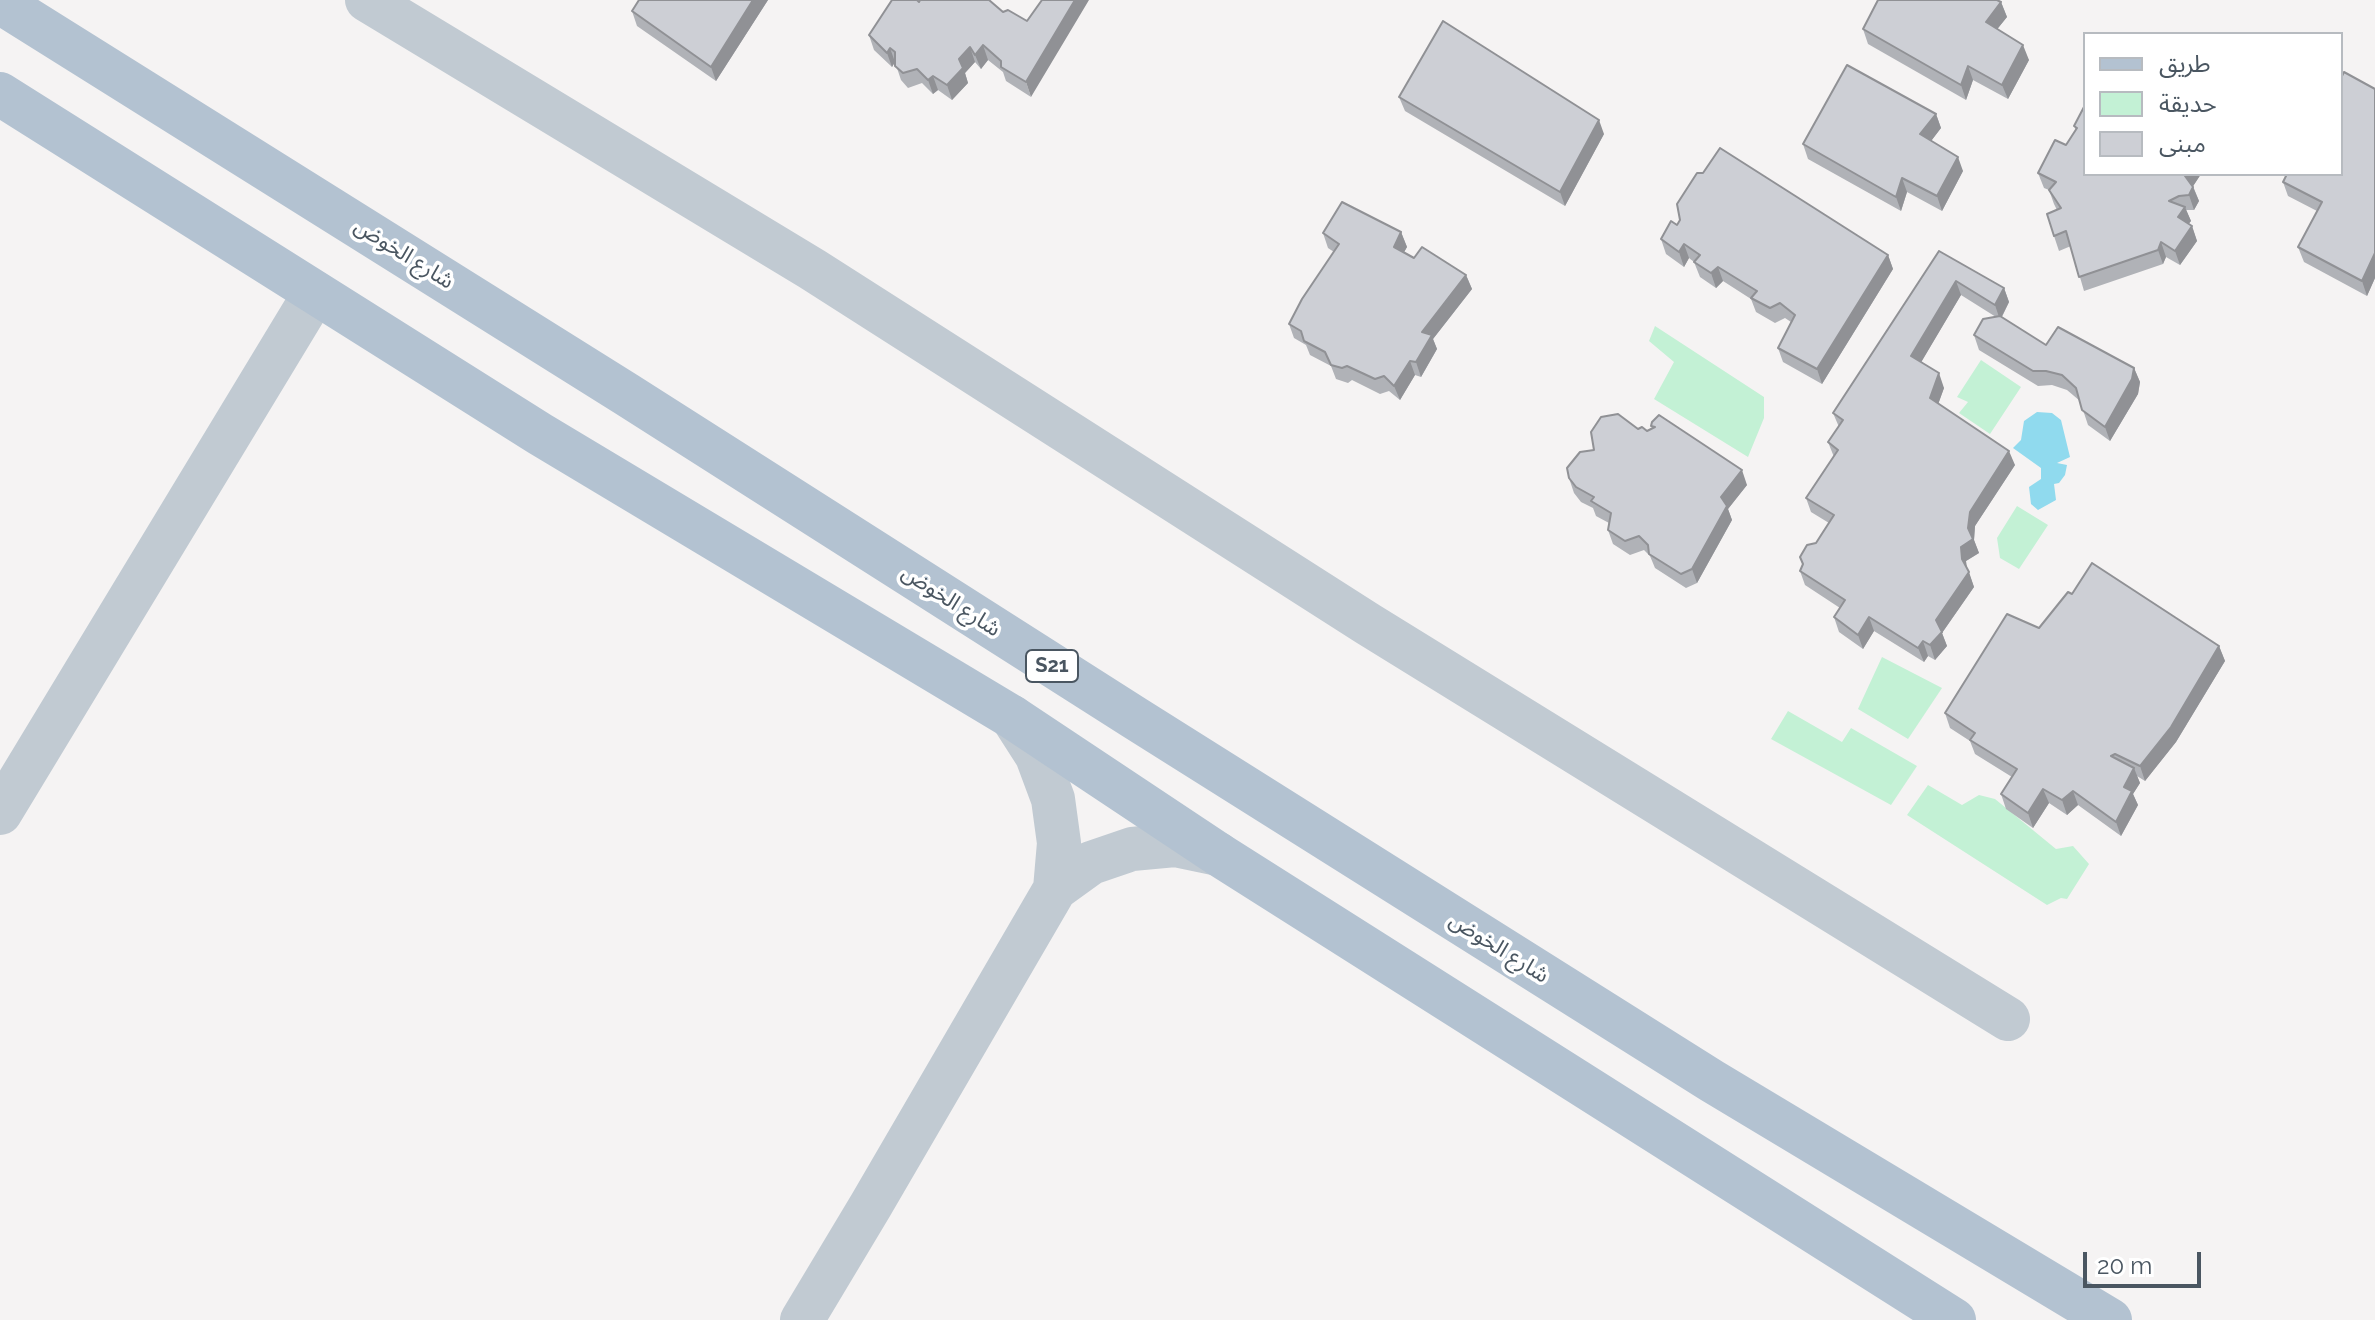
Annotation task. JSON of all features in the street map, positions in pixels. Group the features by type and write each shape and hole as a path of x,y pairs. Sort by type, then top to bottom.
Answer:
{"main road":[{"name":"شارع الخوض","path":"0,2 1712,1081 2110,1320"},
{"path":"0,94 540,434 1012,717 1218,854 1954,1320"}],"street":[{"path":"367,0 812,269 1368,624 2008,1019"},
{"path":"0,813 315,293"},
{"path":"1012,717 1037,756 1053,799 1059,843 1055,889"},
{"path":"802,1320 1055,889 1091,863 1132,849 1175,845 1218,854"}],"green space":[{"path":"1655,326 1764,397 1764,418 1748,457 1654,399 1674,362 1649,341"},
{"path":"1981,360 2021,387 1990,434 1959,413 1968,402 1957,397"},
{"path":"2017,506 2048,525 2019,569 2000,558 1997,538"},
{"path":"1882,657 1942,688 1908,739 1858,709"},
{"path":"1788,711 1842,742 1851,728 1917,766 1891,805 1771,739"},
{"path":"1928,785 1962,805 1979,795 1995,799 2056,849 2073,846 2089,864 2067,899 2061,898 2047,905 1907,815"}],"water":[{"path":"2037,412 2052,413 2061,420 2070,457 2057,463 2067,465 2065,475 2054,484 2056,500 2038,510 2031,504 2029,487 2041,479 2041,468 2013,448 2021,440 2024,421"}],"building":[{"path":"639,0 753,0 711,67 632,11"},
{"path":"892,0 989,0 1003,12 1008,10 1027,21 1042,0 1075,0 1026,82 1001,67 1001,61 983,45 975,55 970,47 959,59 963,68 947,85 933,76 928,80 917,69 903,73 895,66 895,52 890,48 887,53 869,35"},
{"path":"1878,0 1997,0 2001,2 1986,22 2023,45 2002,85 1968,66 1961,85 1863,29"},
{"path":"1443,21 1599,120 1560,192 1399,97"},
{"path":"1847,65 1936,114 1920,134 1958,157 1937,196 1902,178 1896,197 1803,144"},
{"path":"2343,74 2375,89 2375,253 2362,281 2298,247 2322,202 2283,182 2286,176 2343,176"},
{"path":"2083,109 2083,176 2185,176 2193,187 2189,195 2169,201 2185,207 2178,217 2192,226 2175,251 2161,242 2158,250 2079,277 2066,231 2054,236 2047,214 2061,208 2049,190 2056,182 2038,173 2055,140 2066,145 2077,128 2074,126"},
{"path":"1720,148 1888,255 1817,369 1778,348 1795,315 1780,303 1770,308 1751,298 1757,291 1718,267 1711,273 1694,262 1700,255 1684,244 1679,252 1661,239 1671,221 1677,225 1680,220 1677,204 1697,173 1703,173"},
{"path":"1342,202 1401,232 1394,247 1414,258 1422,247 1466,275 1422,332 1432,335 1416,362 1410,361 1394,386 1384,376 1375,379 1347,366 1331,365 1325,352 1304,341 1301,331 1289,324 1339,244 1323,233"},
{"path":"1939,251 2004,288 1995,305 1956,281 1911,356 1939,373 1930,398 2009,451 1970,512 1968,528 1973,539 1961,547 1962,559 1969,572 1936,620 1942,632 1930,645 1923,641 1918,648 1869,617 1858,635 1834,617 1845,600 1800,571 1803,564 1800,557 1807,545 1816,543 1834,515 1806,498 1838,450 1828,442 1843,420 1833,413"},
{"path":"2000,316 2046,345 2058,327 2134,368 2132,379 2105,427 2082,410 2076,388 2062,375 2033,371 1974,335 1983,319"},
{"path":"1618,414 1638,429 1642,427 1647,431 1655,427 1651,426 1652,422 1659,415 1742,470 1721,497 1727,506 1692,569 1681,574 1649,554 1648,545 1639,536 1625,541 1608,530 1611,513 1591,501 1594,497 1576,487 1569,478 1567,468 1580,452 1594,450 1591,432 1601,417"},
{"path":"2092,563 2219,646 2171,727 2140,766 2115,754 2111,756 2134,768 2124,787 2132,791 2116,822 2073,791 2062,800 2043,789 2028,813 2001,794 2017,769 1970,740 1975,733 1945,713 2007,614 2039,628 2068,592 2072,594"}]}
